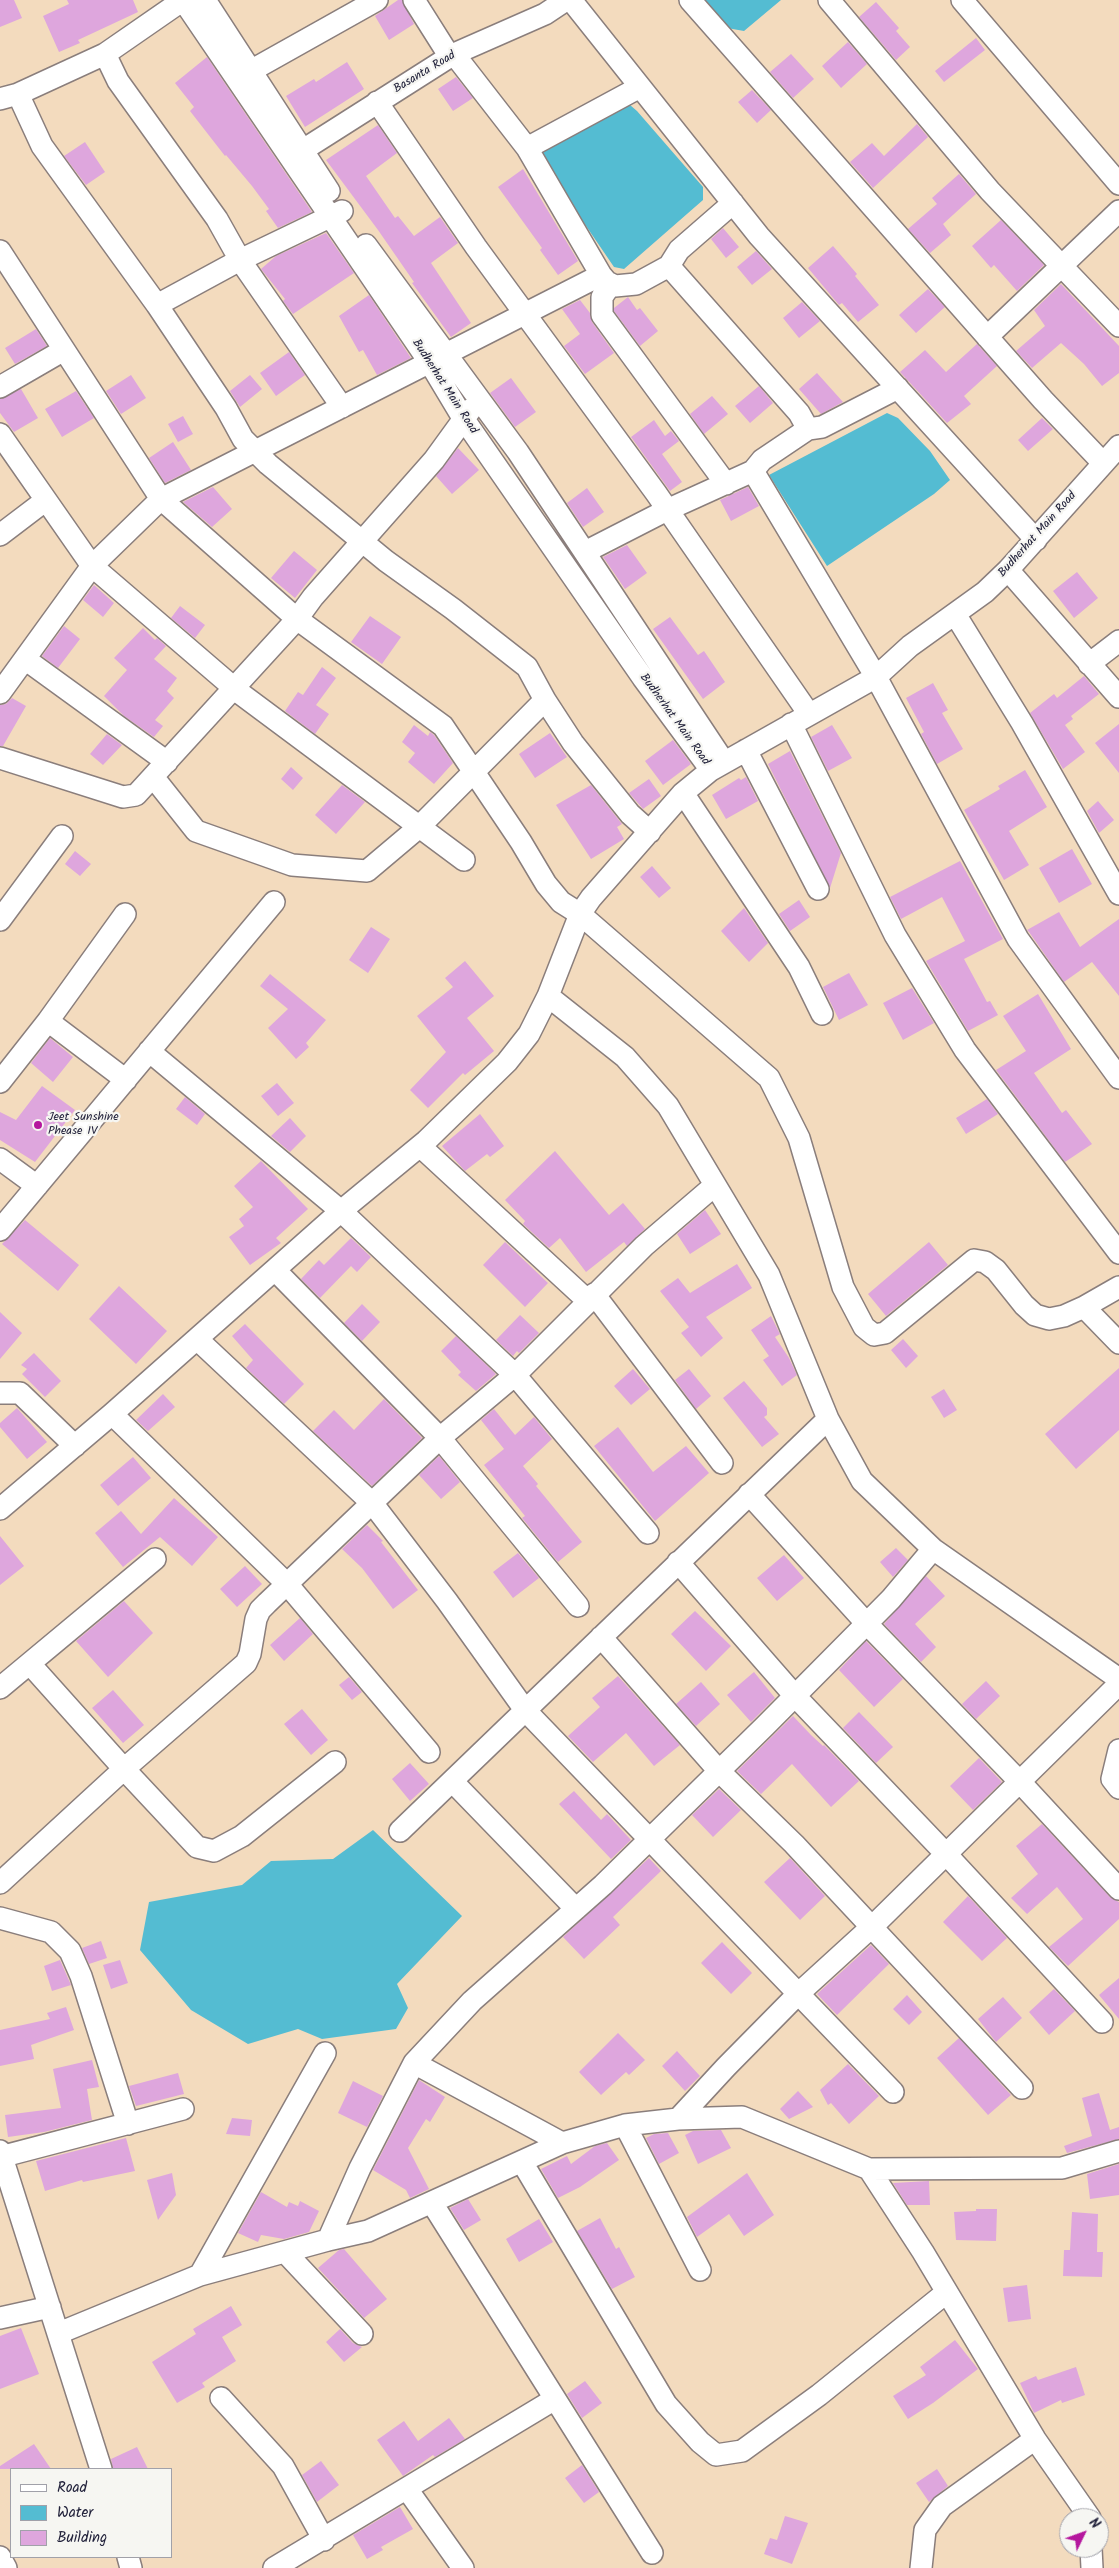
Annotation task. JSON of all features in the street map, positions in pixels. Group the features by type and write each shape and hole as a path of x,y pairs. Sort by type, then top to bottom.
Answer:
{"street":[{"name":"Budherhat Main Road","path":"183,0 243,76 336,214 438,358 479,399 518,452 585,552 717,766"},
{"path":"183,0 105,54 9,96 42,146 157,305 226,408 243,439 362,541 477,626 527,667 545,700 573,743 630,814 650,832"},
{"name":"Budherhat Main Road","path":"206,0 243,76"},
{"path":"243,76 377,0"},
{"path":"414,0 452,56 527,148 606,280 615,286 636,284 669,266 679,250 733,203"},
{"name":"Basanta Road","path":"297,155 377,102 452,56 540,7 566,0"},
{"path":"571,0 759,236 1036,540"},
{"path":"690,0 1043,400 1104,463"},
{"path":"829,0 990,191 1119,326"},
{"path":"962,0 1119,184"},
{"path":"105,54 118,81 217,219 240,260 342,407"},
{"path":"527,148 640,86"},
{"path":"377,102 524,314 667,510 800,719 895,935 965,1050 1119,1253"},
{"path":"987,336 1119,211"},
{"path":"157,305 240,260 336,214"},
{"path":"0,251 161,499 297,619 443,726 521,842 546,884 562,902 580,914 769,1078 799,1138 843,1287 854,1311 864,1326 874,1335 885,1334 974,1260 985,1262 996,1270 1024,1306 1035,1315 1048,1319 1064,1316 1084,1307 1119,1287"},
{"path":"669,266 800,413 808,429"},
{"path":"0,694 92,566 161,499 524,314 606,280"},
{"path":"606,280 602,297 602,315 726,484"},
{"path":"0,388 64,350"},
{"name":"Budherhat Main Road","path":"438,358 463,418 643,678 717,766"},
{"path":"585,552 667,510 754,471 762,460 808,429 822,427 898,388"},
{"path":"0,758 123,797 136,795 297,619 362,541 434,460 463,418 479,399"},
{"path":"0,434 92,566 233,688 342,768 418,828 464,860"},
{"name":"Budherhat Main Road","path":"0,1509 112,1414 341,1211 420,1146 507,1062 529,1034 548,996 580,914 591,898 683,793 717,766 876,677 910,646 955,614 1008,570 1119,446"},
{"path":"754,471 876,677 1018,939 1119,1078"},
{"path":"0,534 46,500"},
{"path":"1008,570 1119,697"},
{"path":"955,614 1022,723 1119,894"},
{"path":"1089,664 1119,641"},
{"path":"25,659 160,770 196,831 292,864 367,871 418,828 473,770 545,700"},
{"path":"746,750 818,888"},
{"path":"683,793 799,967 822,1014"},
{"path":"0,920 62,836"},
{"path":"0,1230 274,902"},
{"path":"0,1082 48,1021 125,914"},
{"path":"548,996 625,1057 668,1106 714,1186 769,1275 828,1419 862,1481 933,1550 1119,1679"},
{"path":"48,1021 126,1080"},
{"path":"149,1051 341,1211 516,1375 648,1533"},
{"path":"420,1146 591,1298 722,1463"},
{"path":"0,1159 36,1186"},
{"path":"0,1883 124,1769 246,1663 250,1654 260,1610 440,1438 516,1375 644,1246 714,1186"},
{"path":"275,1270 440,1438 578,1606"},
{"path":"1084,1307 1119,1343"},
{"path":"197,1339 373,1504 447,1601 525,1710 648,1840 893,2092"},
{"path":"0,1393 20,1393 75,1446"},
{"path":"112,1414 287,1584 429,1752"},
{"path":"400,1831 828,1419"},
{"path":"749,1494 867,1624 1020,1782 1119,1889"},
{"path":"328,2240 360,2168 414,2063 472,2001 576,1909 795,1696 867,1624 933,1550"},
{"path":"0,1688 155,1559"},
{"path":"678,1562 795,1696 946,1854 1102,2022"},
{"path":"600,1637 719,1770 794,1844 870,1928 1022,2088"},
{"path":"30,1664 197,1847 214,1851 242,1836 335,1762"},
{"path":"678,2119 798,1994 870,1928 1119,1684"},
{"path":"1119,1750 1112,1779 1119,1788"},
{"path":"452,1780 576,1909"},
{"path":"0,1918 51,1932 70,1951 81,1976 128,2124"},
{"path":"200,2275 325,2053"},
{"path":"414,2063 562,2143"},
{"path":"100,2468 1,2155 183,2109"},
{"path":"58,2333 200,2275 368,2231 562,2143 625,2125 678,2119 742,2117 869,2169 1062,2168 1119,2151"},
{"path":"625,2125 700,2270"},
{"path":"522,2162 666,2404 700,2442 716,2454 742,2452 947,2292"},
{"path":"869,2169 947,2292 1036,2439 1083,2508"},
{"path":"432,2203 652,2552"},
{"path":"286,2253 362,2334"},
{"path":"0,2318 50,2307"},
{"path":"221,2398 284,2466 324,2540"},
{"path":"274,2568 324,2540 555,2399"},
{"path":"921,2568 925,2530 942,2506 1036,2439"},
{"path":"407,2489 463,2568"},
{"path":"0,2557 6,2568"}],"water":[{"path":"705,0 781,0 744,31 727,28"},
{"path":"623,99 637,111 703,187 703,200 624,269 614,267 584,223 539,169 537,147"},
{"path":"887,413 898,418 930,451 950,480 934,494 827,566 769,475"},
{"path":"373,1830 462,1916 397,1984 408,2008 396,2029 322,2039 298,2029 248,2044 191,2010 140,1950 149,1902 242,1885 271,1861 333,1859"}],"building":[{"path":"0,0 14,0 22,18 0,27"},
{"path":"67,0 133,0 138,12 78,40 80,43 59,52 43,16 69,4"},
{"path":"398,0 402,0 414,24 389,40 375,16"},
{"path":"876,2 899,28 896,31 910,47 896,60 859,17"},
{"path":"976,38 985,50 944,82 935,71"},
{"path":"848,42 867,64 841,88 822,66"},
{"path":"791,54 814,79 793,98 770,72"},
{"path":"207,57 312,212 278,228 266,211 269,209 252,186 225,156 190,111 194,107 175,83"},
{"path":"347,62 364,89 305,127 286,96 314,79 316,82"},
{"path":"456,77 473,98 453,111 438,89"},
{"path":"752,90 771,110 757,123 738,102"},
{"path":"917,124 928,137 873,188 850,162 872,143 884,156"},
{"path":"378,125 397,153 366,176 395,218 398,216 414,236 440,217 458,243 431,263 471,323 451,337 412,283 414,282 378,230 326,160"},
{"path":"85,142 105,172 86,185 64,156"},
{"path":"523,169 578,261 558,275 540,250 542,248 498,187"},
{"path":"959,174 976,194 943,224 951,235 930,253 908,229 937,204 932,198"},
{"path":"1001,220 1044,265 1017,291 994,265 991,268 972,246"},
{"path":"723,228 739,247 726,258 711,239"},
{"path":"326,233 354,273 293,314 283,301 285,299 261,269 276,256"},
{"path":"833,246 857,274 855,276 879,305 858,322 842,303 839,305 808,268"},
{"path":"756,251 772,269 752,285 737,267"},
{"path":"1061,284 1119,346 1119,373 1102,386 1084,364 1061,343 1032,368 1016,351 1045,326 1034,310"},
{"path":"928,289 945,307 916,333 899,315"},
{"path":"369,295 411,358 377,375 363,350 359,352 339,316"},
{"path":"628,297 637,310 640,308 658,331 640,346 614,311 614,308"},
{"path":"580,300 590,313 592,322 614,353 585,374 564,346 580,334 562,309"},
{"path":"802,302 820,321 799,338 783,318"},
{"path":"36,329 47,346 15,364 5,348"},
{"path":"977,344 997,366 964,396 971,404 947,423 900,372 925,350 946,372"},
{"path":"289,352 305,375 276,396 260,373"},
{"path":"817,373 843,402 821,414 799,389"},
{"path":"131,375 146,398 121,414 106,391"},
{"path":"250,375 262,389 240,407 230,391"},
{"path":"511,378 536,412 515,427 490,393"},
{"path":"759,386 773,403 750,423 735,406"},
{"path":"21,389 38,418 14,432 0,413 0,399"},
{"path":"76,391 94,418 62,437 45,409"},
{"path":"712,396 728,414 704,434 690,414"},
{"path":"183,416 193,434 178,442 168,424"},
{"path":"1042,418 1053,429 1028,451 1018,440"},
{"path":"654,420 665,436 671,431 679,441 662,454 682,482 670,491 631,437"},
{"path":"173,442 191,470 165,483 149,458"},
{"path":"458,448 479,470 452,494 436,476"},
{"path":"213,487 232,509 212,527 183,502"},
{"path":"748,487 759,506 731,521 720,500"},
{"path":"587,488 604,512 583,527 567,503"},
{"path":"627,545 647,573 625,589 603,557"},
{"path":"294,551 317,570 295,598 271,578"},
{"path":"1077,572 1098,598 1074,618 1053,591"},
{"path":"94,585 114,603 103,617 83,600"},
{"path":"180,606 205,625 195,638 171,618"},
{"path":"370,616 401,637 382,664 351,642"},
{"path":"670,617 698,655 704,651 725,682 703,699 653,629"},
{"path":"64,626 80,639 58,668 42,656"},
{"path":"143,628 155,640 157,638 166,646 154,659 177,678 167,691 174,698 155,720 163,726 154,737 124,716 104,696 127,670 114,658"},
{"path":"322,667 336,678 316,705 329,714 315,734 285,711 298,692 303,695"},
{"path":"1084,676 1099,694 1071,716 1073,719 1065,725 1085,752 1063,769 1030,713 1054,694 1057,698"},
{"path":"933,683 948,710 942,713 963,749 937,764 921,734 924,732 906,698"},
{"path":"12,698 26,706 3,746 0,746 0,705 6,704"},
{"path":"1119,724 1119,773 1095,743"},
{"path":"414,725 428,736 430,732 434,735 453,763 434,784 408,762 415,753 402,742"},
{"path":"832,725 852,758 828,771 811,737"},
{"path":"550,733 567,757 535,778 519,754"},
{"path":"107,734 122,745 103,765 90,754"},
{"path":"673,740 691,764 663,785 645,761"},
{"path":"790,751 841,853 830,888 768,764"},
{"path":"291,767 303,778 293,790 281,779"},
{"path":"1025,770 1047,807 1009,831 1029,865 1004,880 964,810 1000,789 998,786"},
{"path":"746,777 758,801 726,819 712,795 739,778 741,780"},
{"path":"649,779 661,796 643,809 629,793"},
{"path":"342,785 365,802 336,834 315,815"},
{"path":"591,785 622,824 617,827 624,839 591,859 556,805"},
{"path":"1098,801 1114,820 1099,833 1087,811"},
{"path":"1072,849 1092,884 1059,903 1039,868"},
{"path":"75,851 91,864 80,876 65,864"},
{"path":"960,861 1003,939 964,959 987,1002 990,1001 998,1015 968,1031 926,961 965,941 942,897 901,919 890,897"},
{"path":"652,866 671,888 659,898 640,877"},
{"path":"799,900 810,917 790,931 779,914"},
{"path":"744,908 768,943 749,962 721,931"},
{"path":"1059,912 1080,947 1119,919 1119,996 1092,962 1064,982 1027,930"},
{"path":"371,927 390,939 368,973 349,960"},
{"path":"465,961 494,996 467,1018 494,1051 465,1075 463,1073 428,1108 410,1090 446,1052 417,1016 453,987 445,978"},
{"path":"849,973 868,1005 839,1020 823,987"},
{"path":"270,974 326,1020 306,1043 309,1047 296,1059 268,1028 288,1009 260,986"},
{"path":"912,988 934,1023 903,1040 883,1003"},
{"path":"1038,994 1071,1049 1034,1073 1062,1113 1066,1110 1092,1144 1065,1162 996,1070 1026,1051 1003,1016"},
{"path":"50,1038 73,1057 53,1082 31,1063"},
{"path":"277,1083 294,1103 278,1116 261,1096"},
{"name":"Jeet Sunshine Phease IV","path":"42,1086 75,1110 35,1162 0,1140 0,1112 16,1120"},
{"path":"185,1097 205,1114 197,1125 176,1109"},
{"path":"987,1099 998,1114 966,1134 956,1118"},
{"path":"480,1114 504,1146 490,1157 487,1154 465,1171 442,1146"},
{"path":"290,1118 306,1136 290,1152 271,1136"},
{"path":"555,1151 609,1215 623,1203 645,1229 627,1246 624,1242 586,1272 560,1238 549,1248 523,1224 525,1221 505,1200"},
{"path":"261,1161 308,1209 276,1238 281,1243 250,1265 229,1237 244,1226 239,1219 253,1207 234,1186"},
{"path":"705,1210 721,1234 690,1254 677,1234"},
{"path":"25,1220 79,1265 58,1291 2,1244"},
{"path":"351,1238 371,1257 357,1272 351,1266 320,1298 301,1279 319,1260 324,1265"},
{"path":"505,1242 548,1283 525,1307 483,1265"},
{"path":"929,1242 948,1265 886,1316 868,1294"},
{"path":"737,1264 752,1288 706,1317 723,1338 701,1357 681,1333 689,1327 660,1291 678,1278 690,1293"},
{"path":"119,1286 167,1331 136,1364 89,1319"},
{"path":"362,1304 380,1322 362,1341 344,1323"},
{"path":"0,1312 22,1333 0,1359"},
{"path":"520,1315 539,1333 519,1353 517,1351 513,1356 496,1340"},
{"path":"771,1316 780,1334 775,1337 789,1358 797,1375 782,1386 763,1360 769,1356 751,1330"},
{"path":"245,1324 304,1384 284,1404 246,1368 253,1360 232,1336"},
{"path":"456,1336 496,1374 476,1391 458,1375 461,1372 441,1351"},
{"path":"903,1339 918,1356 906,1368 891,1350"},
{"path":"34,1353 61,1381 45,1397 22,1374 27,1369 21,1365"},
{"path":"1119,1368 1119,1430 1076,1469 1045,1434"},
{"path":"633,1369 650,1389 631,1405 614,1386"},
{"path":"689,1369 711,1396 696,1409 675,1380"},
{"path":"744,1381 767,1408 767,1415 764,1417 779,1434 762,1447 723,1398"},
{"path":"944,1389 957,1410 944,1418 931,1397"},
{"path":"163,1394 175,1407 148,1431 136,1420"},
{"path":"384,1399 422,1438 372,1486 313,1431 334,1410 354,1430"},
{"path":"17,1408 47,1442 27,1459 0,1427 0,1423"},
{"path":"494,1409 515,1435 534,1417 552,1439 523,1466 538,1484 536,1486 582,1542 558,1562 522,1518 525,1516 484,1465 504,1449 481,1420"},
{"path":"618,1427 653,1472 686,1446 709,1473 655,1521 594,1446"},
{"path":"439,1456 460,1482 441,1499 419,1475"},
{"path":"133,1457 151,1478 118,1506 100,1485"},
{"path":"174,1498 218,1537 192,1566 160,1537 123,1567 95,1533 121,1511 141,1534"},
{"path":"367,1525 383,1541 381,1542 418,1590 393,1609 362,1568 342,1549"},
{"path":"0,1536 24,1566 0,1585"},
{"path":"896,1548 908,1560 893,1577 880,1562"},
{"path":"518,1553 539,1578 513,1598 493,1572"},
{"path":"784,1555 804,1578 777,1601 757,1578"},
{"path":"245,1566 262,1584 237,1607 220,1589"},
{"path":"926,1576 945,1596 915,1624 936,1647 921,1662 884,1624"},
{"path":"124,1601 153,1633 108,1677 76,1641"},
{"path":"695,1611 731,1646 706,1671 671,1634"},
{"path":"300,1618 313,1634 284,1661 270,1645"},
{"path":"866,1641 903,1679 874,1707 839,1670"},
{"path":"754,1672 775,1698 751,1722 727,1695"},
{"path":"618,1676 680,1745 654,1766 626,1733 593,1762 568,1736 600,1707 592,1698"},
{"path":"349,1677 362,1692 352,1700 339,1685"},
{"path":"986,1681 1000,1696 976,1719 962,1704"},
{"path":"701,1682 720,1704 696,1726 676,1704"},
{"path":"113,1690 144,1725 123,1743 92,1708"},
{"path":"302,1709 328,1740 311,1755 284,1724"},
{"path":"859,1712 893,1747 876,1763 843,1728"},
{"path":"793,1716 859,1781 831,1807 792,1764 761,1794 737,1771"},
{"path":"979,1758 1002,1782 973,1810 950,1786"},
{"path":"410,1763 429,1784 410,1801 392,1779"},
{"path":"719,1789 741,1810 713,1837 692,1815"},
{"path":"574,1791 601,1820 607,1814 631,1840 611,1859 559,1804"},
{"path":"1042,1824 1110,1897 1119,1902 1119,1919 1068,1966 1049,1947 1083,1919 1057,1887 1027,1914 1011,1898 1038,1874 1016,1846"},
{"path":"649,1858 661,1871 613,1917 620,1925 584,1959 563,1937"},
{"path":"790,1858 825,1896 800,1920 764,1882"},
{"path":"968,1896 1007,1938 982,1961 943,1922"},
{"path":"101,1941 107,1958 89,1964 82,1948"},
{"path":"722,1942 752,1973 731,1994 701,1963"},
{"path":"871,1945 889,1964 837,2015 817,1994"},
{"path":"60,1960 71,1985 52,1991 44,1966"},
{"path":"120,1960 128,1983 111,1989 103,1965"},
{"path":"1119,1978 1119,2019 1099,1995"},
{"path":"1054,1989 1075,2011 1049,2035 1029,2012"},
{"path":"907,1995 922,2012 909,2025 893,2009"},
{"path":"1003,1997 1022,2018 996,2042 978,2019"},
{"path":"66,2007 74,2030 31,2045 34,2059 0,2066 0,2030 50,2019 47,2013"},
{"path":"618,2033 645,2060 629,2075 626,2072 601,2095 579,2072"},
{"path":"959,2038 1011,2095 988,2115 937,2058"},
{"path":"677,2051 700,2076 685,2091 662,2066"},
{"path":"92,2060 99,2087 87,2089 92,2120 44,2132 8,2137 5,2115 61,2108 53,2069"},
{"path":"848,2064 879,2096 849,2124 831,2103 828,2105 820,2090"},
{"path":"178,2073 184,2094 136,2106 129,2086"},
{"path":"419,2080 445,2097 430,2122 426,2119 408,2148 429,2189 410,2198 406,2190 373,2170"},
{"path":"353,2081 383,2096 367,2127 338,2113"},
{"path":"798,2091 813,2107 789,2119 780,2109"},
{"path":"1099,2093 1110,2130 1119,2127 1119,2139 1067,2153 1064,2146 1092,2136 1082,2098"},
{"path":"232,2118 252,2120 250,2136 226,2134"},
{"path":"721,2130 731,2148 698,2164 685,2135 693,2131"},
{"path":"668,2133 679,2153 659,2164 646,2138 654,2134"},
{"path":"126,2138 135,2171 83,2182 82,2180 45,2191 36,2161"},
{"path":"607,2143 619,2160 580,2187 558,2198 541,2169 567,2156 571,2164 595,2146"},
{"path":"1119,2164 1119,2195 1090,2199 1087,2174"},
{"path":"172,2173 176,2195 158,2220 147,2180"},
{"path":"747,2173 774,2215 744,2236 729,2214 697,2237 687,2217"},
{"path":"929,2181 930,2205 907,2205 893,2183"},
{"path":"261,2192 287,2207 289,2202 298,2206 300,2201 319,2211 309,2232 284,2239 261,2235 258,2242 238,2233"},
{"path":"468,2199 481,2220 464,2230 450,2208"},
{"path":"976,2209 997,2209 996,2241 956,2240 954,2212 976,2211"},
{"path":"1072,2212 1098,2214 1097,2252 1103,2252 1102,2277 1063,2276 1064,2250 1070,2250"},
{"path":"600,2218 616,2249 619,2247 635,2277 612,2289 577,2231"},
{"path":"539,2219 553,2242 519,2262 506,2239"},
{"path":"344,2249 387,2299 364,2318 318,2268 339,2250"},
{"path":"1027,2285 1031,2319 1008,2322 1003,2288"},
{"path":"231,2306 242,2325 222,2337 236,2361 202,2383 205,2387 177,2403 152,2362 196,2334 193,2329"},
{"path":"21,2328 39,2374 0,2389 0,2336"},
{"path":"340,2329 353,2343 362,2347 344,2362 326,2342"},
{"path":"955,2340 978,2369 933,2403 908,2419 893,2396 926,2375 920,2367"},
{"path":"1076,2367 1085,2395 1062,2403 1061,2400 1034,2413 1020,2383 1036,2376 1038,2380"},
{"path":"585,2381 602,2403 582,2418 567,2394"},
{"path":"449,2418 465,2439 435,2457 433,2455 403,2476 377,2440 404,2421 418,2441"},
{"path":"34,2444 50,2468 0,2469 0,2466"},
{"path":"137,2447 148,2468 113,2468 111,2459"},
{"path":"321,2461 339,2485 317,2502 302,2475"},
{"path":"582,2465 599,2492 584,2503 565,2478"},
{"path":"937,2469 948,2486 929,2502 916,2483"},
{"path":"400,2507 413,2529 381,2547 383,2550 367,2559 353,2535"},
{"path":"785,2516 808,2523 792,2564 764,2554 770,2538 777,2540"}],"place":[{"name":"Jeet Sunshine Phease IV","path":"38,1125"}]}
